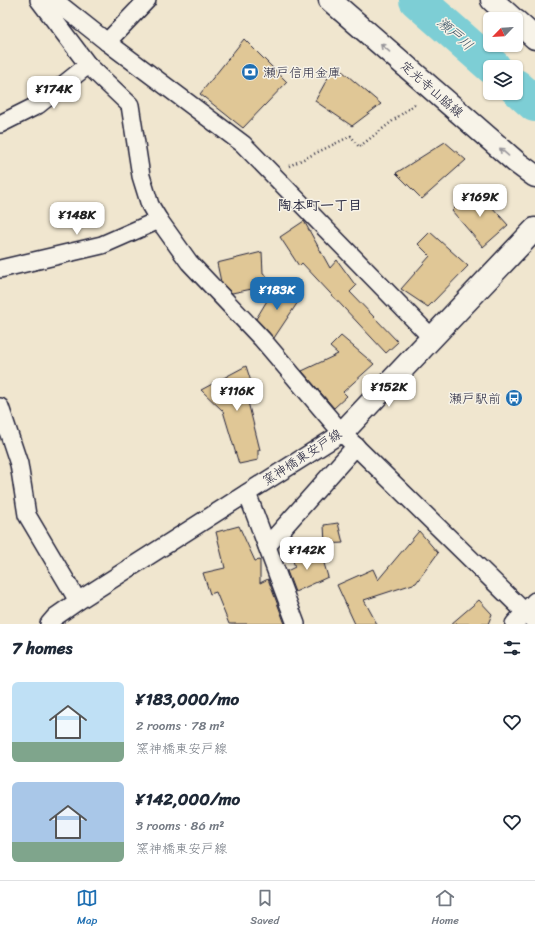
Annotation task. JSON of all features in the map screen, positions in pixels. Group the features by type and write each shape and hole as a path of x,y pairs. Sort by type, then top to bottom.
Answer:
{"main road":[{"name":"定光寺山脇線","path":"330,0 516,162 535,176"},
{"path":"492,0 505,12"},
{"path":"523,28 535,38"},
{"name":"窯神橋東安戸線","path":"349,440 432,338 535,229"}],"street":[{"path":"39,0 88,65 130,105 141,176 150,205 189,262 262,339 349,440 527,615"},
{"path":"54,0 107,42 243,144 432,338"},
{"path":"107,42 147,0"},
{"path":"0,124 38,105 88,65"},
{"path":"0,269 102,245 159,220"},
{"path":"0,407 19,464 27,515 78,601"},
{"path":"267,546 349,440"},
{"name":"窯神橋東安戸線","path":"49,624 78,601 246,492 349,440"},
{"path":"246,492 296,624"}],"path":[{"path":"272,174 351,136 359,147 433,90"}],"building":[{"path":"244,39 287,82 243,128 200,94"},
{"path":"335,65 381,104 352,126 315,101"},
{"path":"445,142 466,160 422,199 396,173"},
{"path":"475,188 508,225 483,247 452,211"},
{"path":"304,221 330,268 337,260 356,286 350,292 398,342 386,353 302,263 299,266 280,237"},
{"path":"430,232 468,266 428,307 401,289 430,256 418,244"},
{"path":"262,252 263,273 277,284 232,293 221,282 217,263"},
{"path":"277,284 298,302 274,338 256,319"},
{"path":"341,336 374,364 343,392 347,396 334,408 302,371 338,354 330,347"},
{"path":"246,366 255,394 247,398 260,450 258,450 258,460 239,464 223,411 201,390"},
{"path":"338,523 343,543 325,544 324,525"},
{"path":"239,526 255,561 260,560 260,583 268,579 285,624 229,624 216,592 210,594 203,573 225,568 216,532"},
{"path":"419,531 438,553 416,583 364,600 377,624 355,624 337,585 373,569 378,580"},
{"path":"321,553 328,577 295,592 287,571 295,567 291,555"},
{"path":"479,600 492,614 488,624 451,624"}],"waterway":[{"name":"瀬戸川","path":"417,0 485,60"},
{"name":"瀬戸川","path":"523,93 535,104"}],"place":[{"name":"瀬戸信用金庫","path":"250,72"},
{"name":"瀬戸駅前","path":"514,398"}],"district":[{"name":"陶本町一丁目","path":"320,205"}]}
